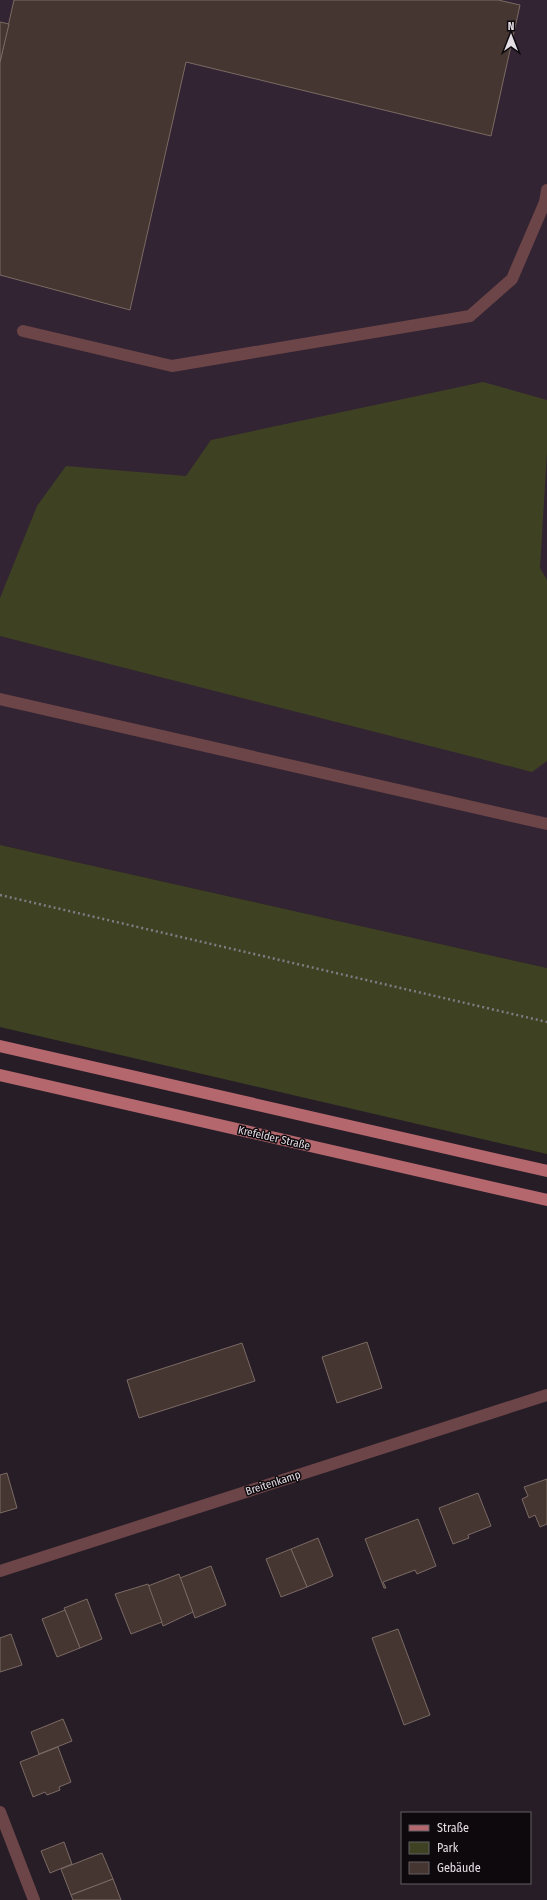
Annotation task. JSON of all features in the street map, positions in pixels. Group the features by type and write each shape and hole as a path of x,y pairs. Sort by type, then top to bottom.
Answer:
{"main road":[{"path":"0,1046 547,1171"},
{"name":"Krefelder Straße","path":"0,1076 547,1200"}],"street":[{"path":"23,331 172,366 470,316 512,279 545,202 547,190"},
{"path":"0,699 547,824"},
{"name":"Breitenkamp","path":"0,1571 547,1395"},
{"path":"0,1812 34,1900"}],"path":[{"path":"0,895 547,1022"}],"shaded area":[{"path":"0,0 547,0 547,968 0,845"}],"green space":[{"path":"483,382 547,400 547,452 540,568 547,580 547,761 532,772 0,636 0,598 37,506 66,466 186,476 211,440"},
{"path":"0,845 547,968 547,1154 0,1027"}],"building":[{"path":"14,0 498,0 520,5 491,136 186,62 130,310 0,275 0,62"},
{"path":"0,22 9,24 0,62"},
{"path":"367,1342 382,1388 337,1403 322,1357"},
{"path":"242,1343 255,1381 139,1418 127,1380"},
{"path":"7,1473 17,1508 0,1513 0,1475"},
{"path":"547,1479 547,1524 540,1527 535,1515 529,1518 522,1499 528,1496 524,1487"},
{"path":"478,1493 491,1526 468,1535 469,1538 453,1544 439,1508"},
{"path":"418,1519 436,1566 417,1574 415,1570 383,1582 386,1588 384,1588 365,1539"},
{"path":"318,1538 333,1576 307,1587 291,1549"},
{"path":"291,1549 307,1587 281,1597 266,1559"},
{"path":"211,1566 226,1605 195,1618 180,1578"},
{"path":"179,1574 193,1612 163,1626 148,1586"},
{"path":"148,1584 162,1622 131,1634 115,1594"},
{"path":"87,1599 102,1639 80,1648 64,1608"},
{"path":"65,1610 80,1648 57,1657 42,1619"},
{"path":"398,1629 430,1715 404,1725 372,1638"},
{"path":"11,1634 22,1665 0,1672 0,1638"},
{"path":"63,1719 72,1741 39,1754 31,1732"},
{"path":"58,1747 71,1782 59,1787 60,1790 47,1795 45,1792 33,1797 20,1762"},
{"path":"64,1842 72,1864 50,1873 41,1851"},
{"path":"102,1853 113,1879 71,1895 61,1869"},
{"path":"113,1879 121,1900 73,1900 71,1895"}]}
